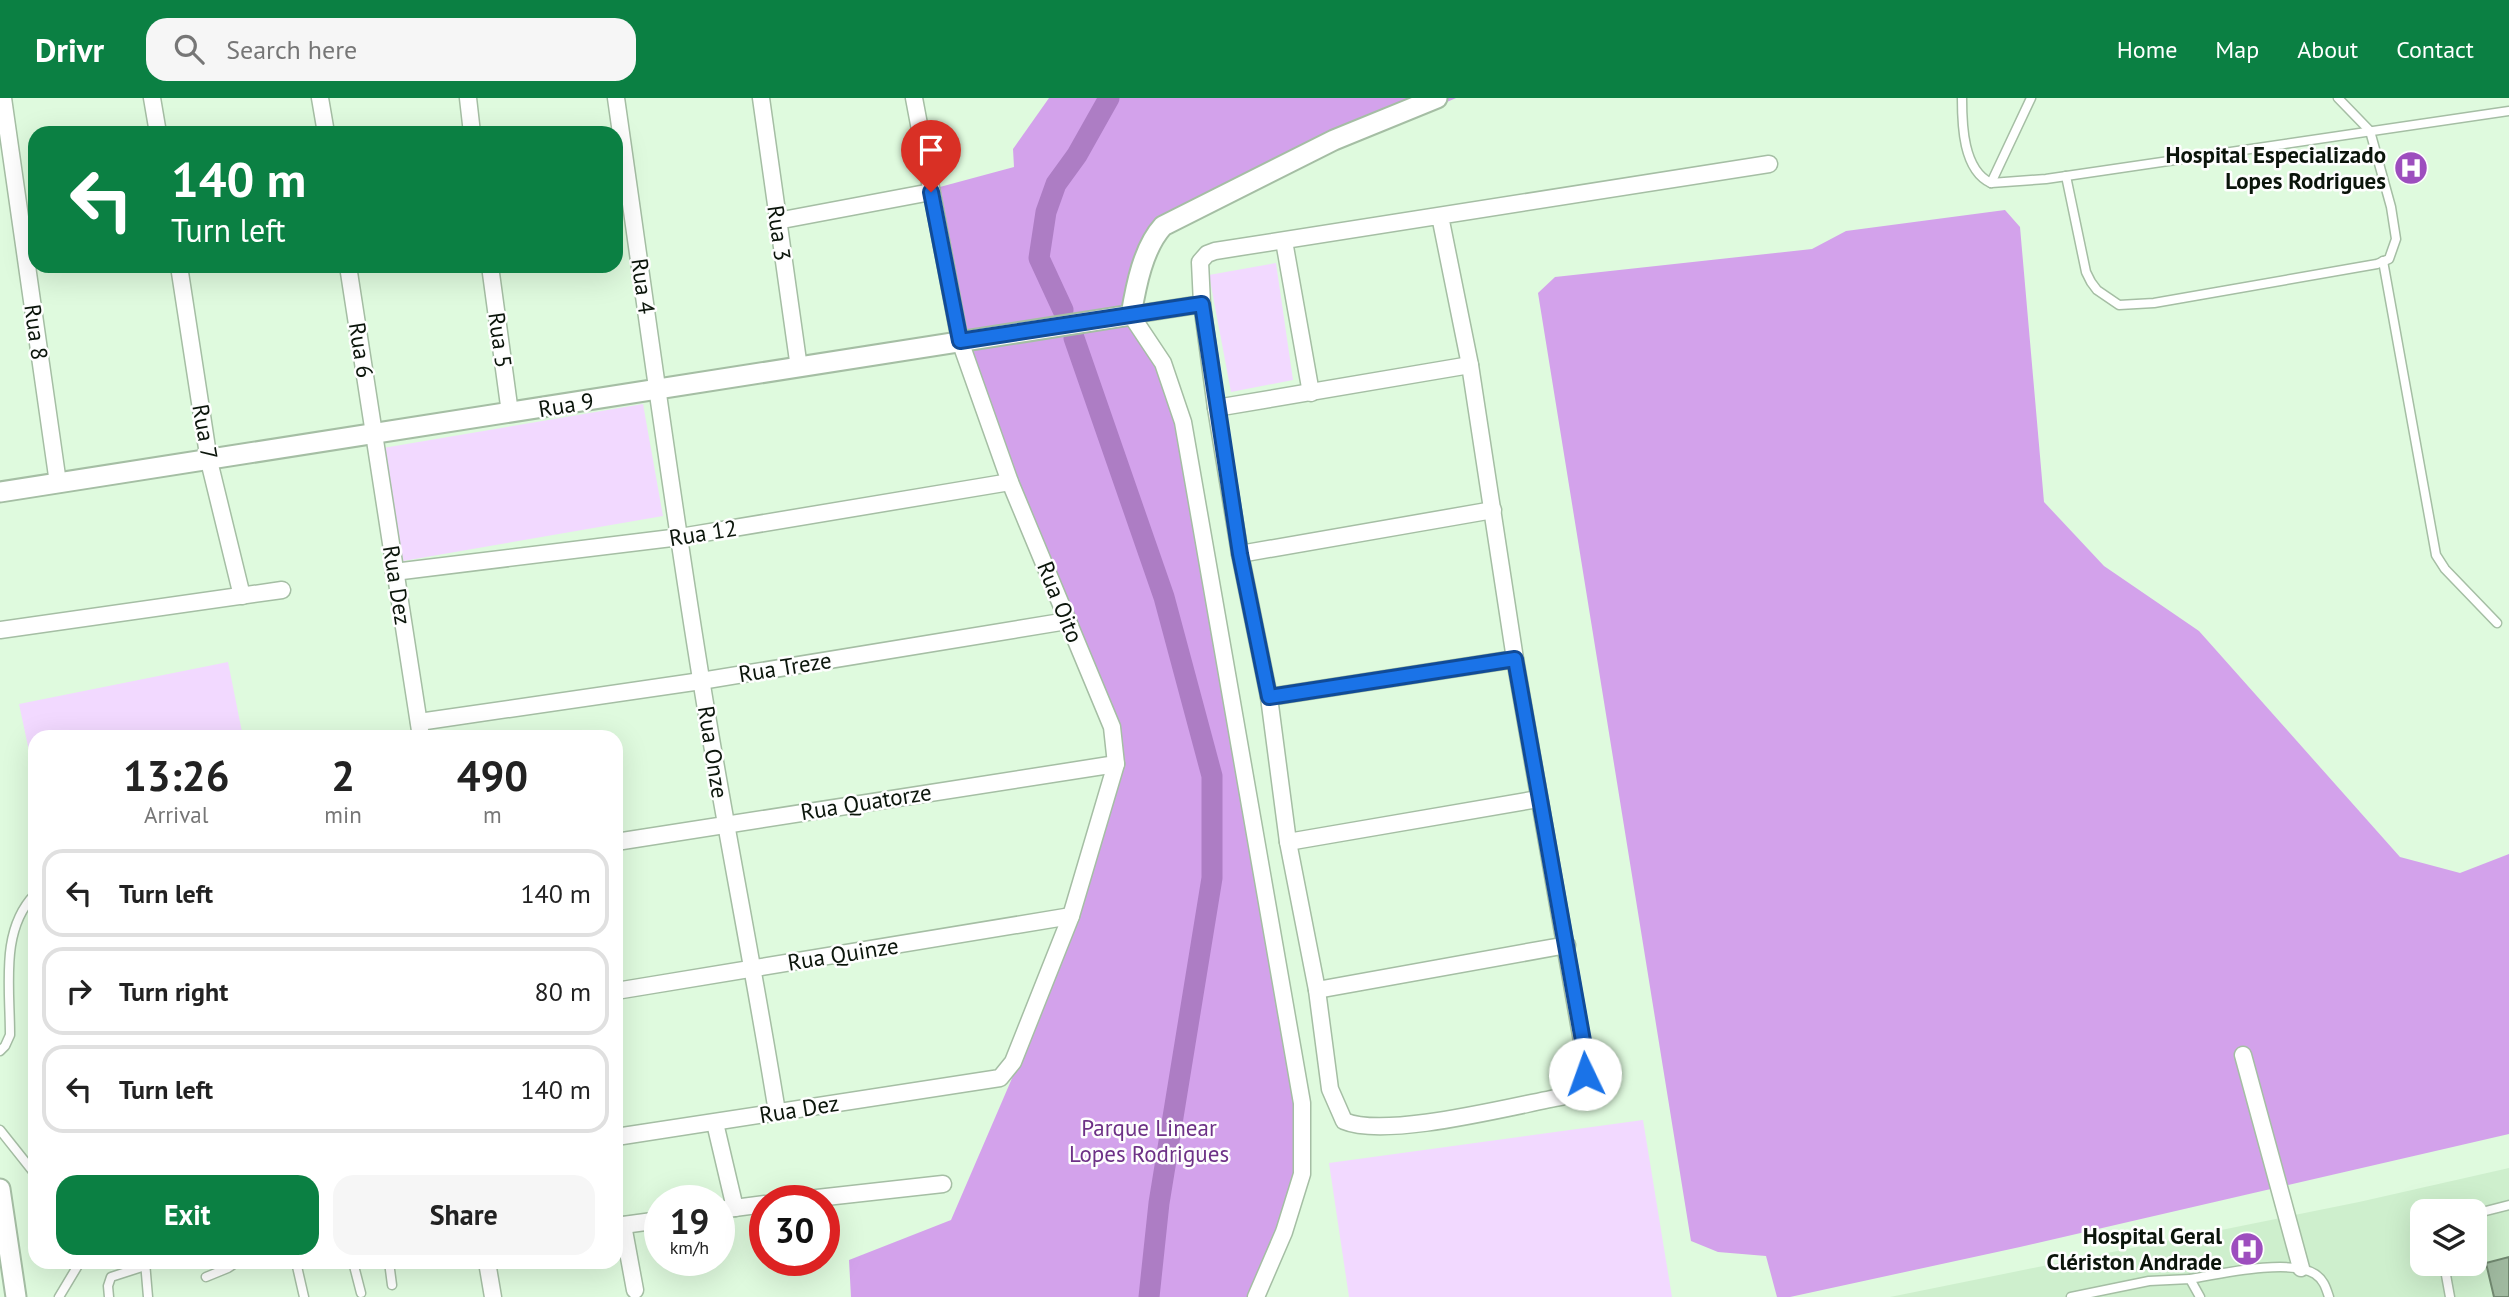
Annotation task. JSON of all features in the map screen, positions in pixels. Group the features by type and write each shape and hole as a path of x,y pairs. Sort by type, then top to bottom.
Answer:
{"street":[{"name":"Rua 8","path":"3,98 58,483"},
{"path":"152,98 157,126"},
{"path":"320,98 325,126"},
{"path":"468,98 471,126"},
{"name":"Rua 4","path":"616,98 620,126"},
{"name":"Rua 3","path":"761,98 799,368"},
{"name":"Rua Oito","path":"914,98 960,341 1010,482 1112,727 1116,764 1071,916 1013,1062 1000,1078 983,1082"},
{"path":"1256,1297 1284,1232 1302,1174 1302,1104 1183,422 1163,363 1131,315 1143,265 1163,226 1334,140 1437,98"},
{"name":"Rua 4","path":"623,147 658,390"},
{"path":"1440,216 1471,365 1538,799 1585,1052 1585,1074 1579,1084 1561,1097 1424,1123 1356,1126 1344,1121 1331,1088 1317,990 1288,842 1269,697 1240,554 1216,408 1202,304 1200,262 1207,254 1215,251 1769,164"},
{"path":"777,221 931,192"},
{"path":"1283,241 1311,393"},
{"name":"Rua 7","path":"180,273 209,461 242,596"},
{"name":"Rua 6","path":"349,273 375,433"},
{"name":"Rua 5","path":"491,273 510,413"},
{"path":"1131,315 1202,304"},
{"name":"Rua 9","path":"0,492 1131,315"},
{"path":"1216,408 1471,365"},
{"name":"Rua Onze","path":"658,390 701,681 725,824 754,968 777,1112"},
{"name":"Rua Dez","path":"375,433 394,572 420,729"},
{"name":"Rua 12","path":"394,572 680,537 1010,482"},
{"path":"1240,554 1493,510"},
{"path":"0,630 282,590"},
{"name":"Rua Treze","path":"420,729 1067,621"},
{"path":"1269,697 1515,659"},
{"name":"Rua Quatorze","path":"623,841 1116,764"},
{"path":"1288,842 1538,799"},
{"name":"Rua Quinze","path":"623,990 1071,916"},
{"path":"1317,990 1567,945"},
{"path":"2243,1055 2301,1268"},
{"name":"Rua Dez","path":"623,1136 983,1082"},
{"path":"715,1123 724,1185"},
{"path":"840,1195 943,1184"},
{"path":"0,1189 6,1269 16,1297"},
{"path":"623,1225 644,1222"},
{"path":"623,1242 635,1290"},
{"path":"488,1269 493,1297"}],"lane":[{"path":"1962,98 1962,121 1970,161 1983,180 1991,183 2066,176 2509,111"},
{"path":"1991,183 2031,98"},
{"path":"2066,176 2086,272 2097,290 2119,305 2154,303 2383,261 2389,259 2396,239 2391,207 2370,131 2338,98"},
{"path":"2383,261 2436,555 2445,569 2497,623"},
{"path":"0,1051 10,1035 5,962 9,933 17,910 28,900"},
{"path":"0,1130 28,1165"},
{"path":"2487,1211 2509,1205"},
{"path":"2071,1297 2149,1281 2190,1279 2257,1268 2301,1268 2315,1274 2324,1282 2329,1297"},
{"path":"59,1297 76,1269"},
{"path":"109,1297 111,1277 132,1269"},
{"path":"145,1269 148,1297"},
{"path":"206,1277 226,1269"},
{"path":"298,1269 304,1297"},
{"path":"355,1269 361,1293"},
{"path":"390,1269 392,1285"},
{"path":"2447,1276 2451,1297"},
{"path":"2190,1279 2200,1297"}],"shaded area":[{"path":"1276,263 1293,380 1231,392 1209,275"},
{"path":"643,404 663,516 403,561 383,448"},
{"path":"228,662 242,730 28,730 28,746 19,704"},
{"path":"1643,1120 1672,1297 1349,1297 1329,1163"},
{"name":"Hospital Geral Clériston Andrade","path":"2509,1168 2509,1297 1890,1297 2359,1202"}],"green space":[{"name":"Parque Linear Lopes Rodrigues","path":"1049,98 1456,98 1168,225 1144,265 1133,315 1165,359 1301,1106 1300,1176 1257,1297 851,1297 849,1260 951,1220 1013,1076 1118,766 1110,728 1007,483 925,191 1014,167 1013,149"},
{"path":"2005,210 2020,227 2044,502 2104,566 2199,631 2400,857 2460,873 2509,854 2509,1134 2020,1247 1790,1297 1777,1297 1766,1256 1718,1252 1691,1241 1538,293 1555,277 1812,249 1846,231"}],"building":[{"path":"2509,1257 2509,1297 2494,1297 2487,1263"}],"waterway":[{"path":"1063,310 1039,258 1046,212 1056,184 1077,155 1109,98"},
{"path":"1074,338 1164,597 1212,776 1212,878 1159,1203 1149,1297"}],"place":[{"name":"Hospital Especializado Lopes Rodrigues","path":"2411,168"},
{"name":"Hospital Geral Clériston Andrade","path":"2247,1249"}],"route":[{"path":"931,192 960,341 1202,304 1240,554 1269,697 1515,659 1538,799 1567,945 1585,1052 1585,1074"}]}
